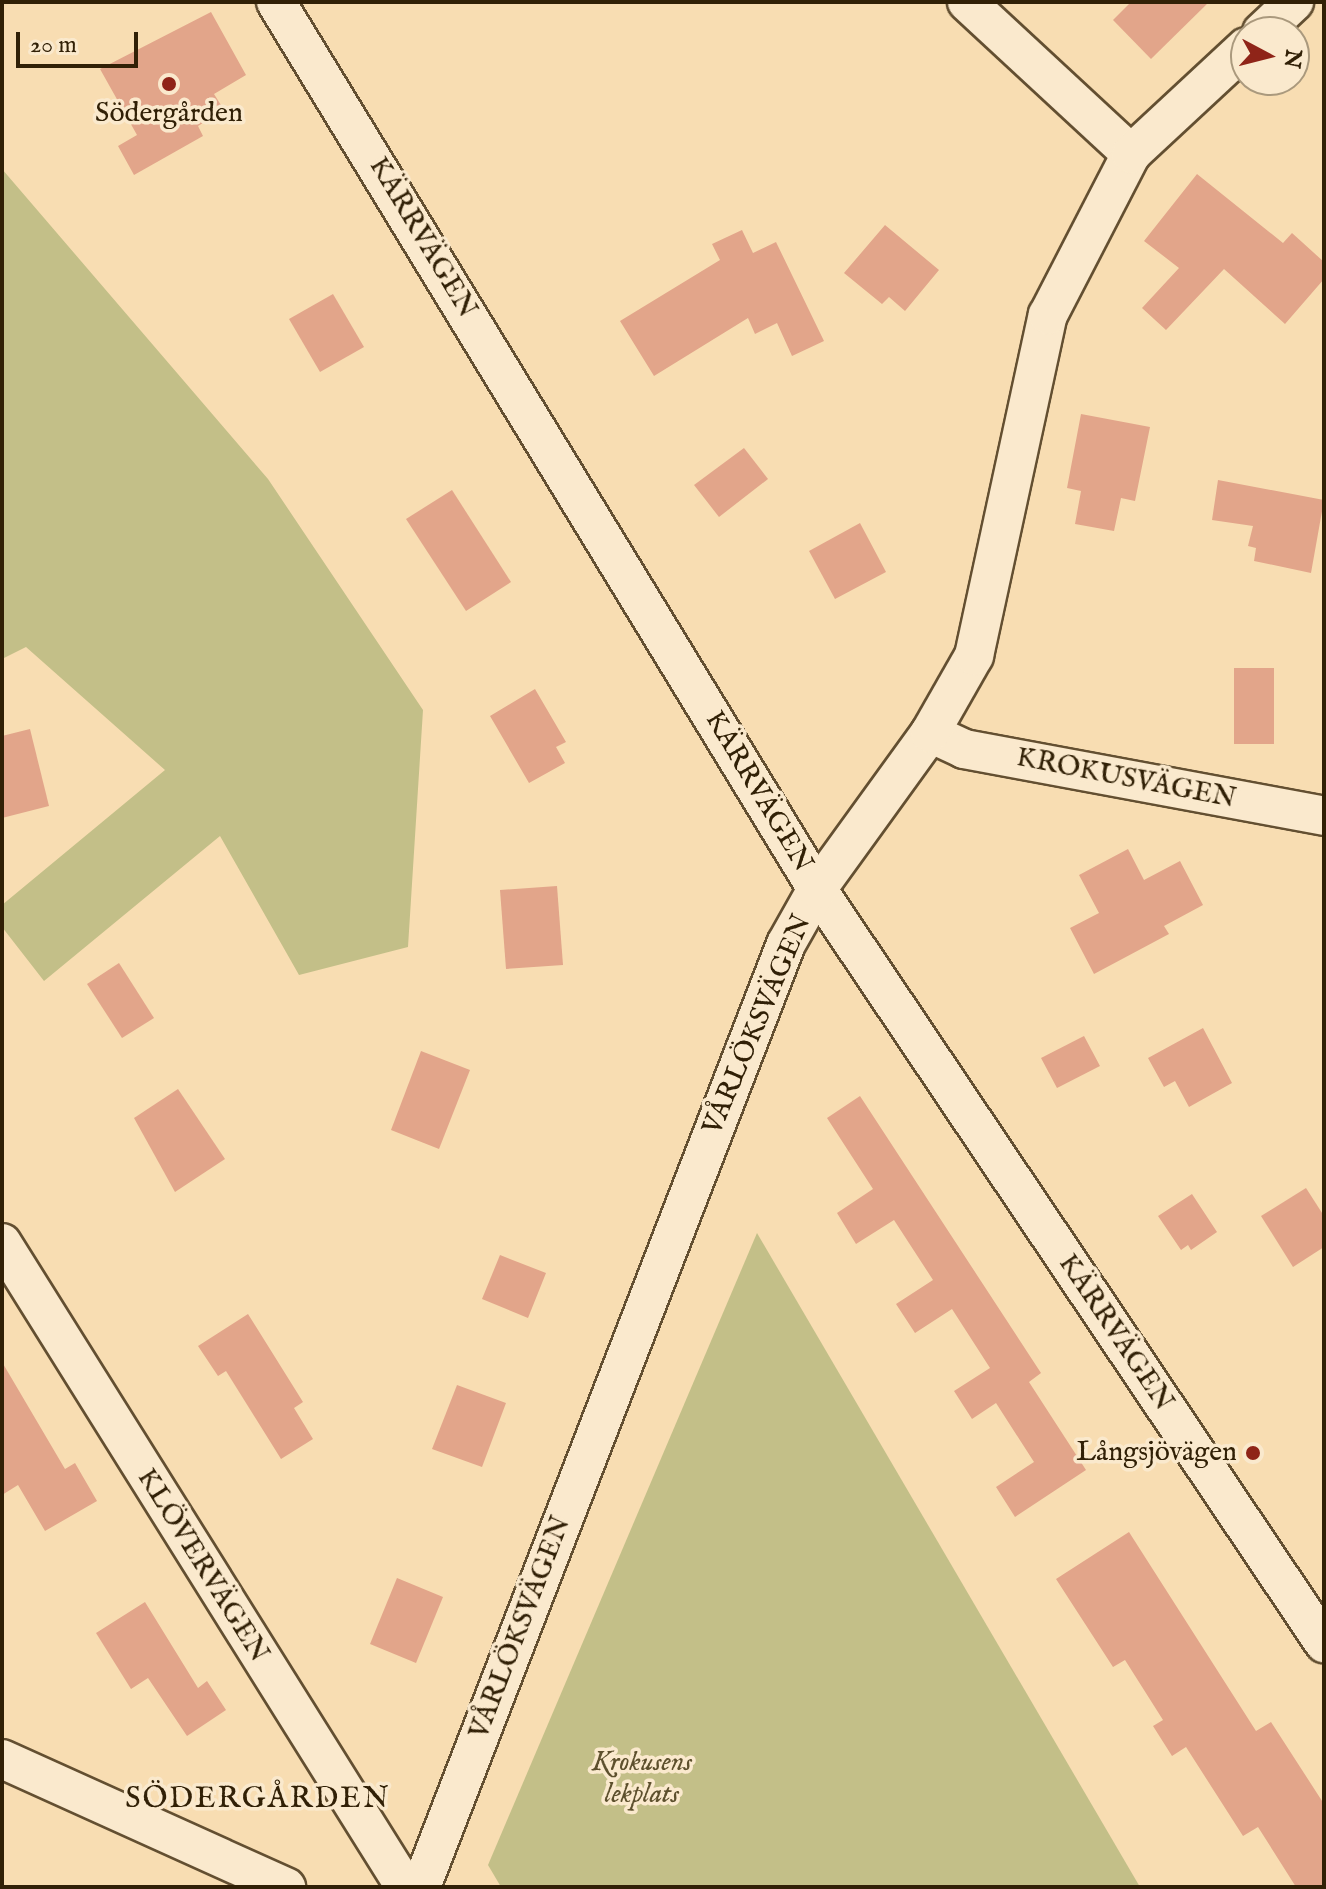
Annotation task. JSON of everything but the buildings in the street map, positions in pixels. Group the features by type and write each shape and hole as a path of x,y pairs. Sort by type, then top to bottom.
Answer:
{"street":[{"name":"KÄRRVÄGEN","path":"276,2 817,889 1324,1643"},
{"path":"967,2 1131,154"},
{"path":"1279,16 1294,2"},
{"name":"VÅRLÖKSVÄGEN","path":"421,1887 786,944 817,889 930,733 974,656 1032,368 1048,315 1131,154 1230,62"},
{"name":"KROKUSVÄGEN","path":"930,733 964,749 1324,816"},
{"name":"KLÖVERVÄGEN","path":"2,1243 405,1887"},
{"path":"8,1770 286,1887"}],"green space":[{"path":"2,169 268,479 423,710 408,947 299,975 220,836 44,981 2,927 2,905 165,770 26,647 2,659"},
{"name":"Krokusens lekplats","path":"757,1233 1140,1887 501,1887 488,1865"}],"place":[{"name":"Södergården","path":"169,84"},
{"name":"Långsjövägen","path":"1253,1453"}],"district":[{"name":"SÖDERGÅRDEN","path":"258,1799"}]}
